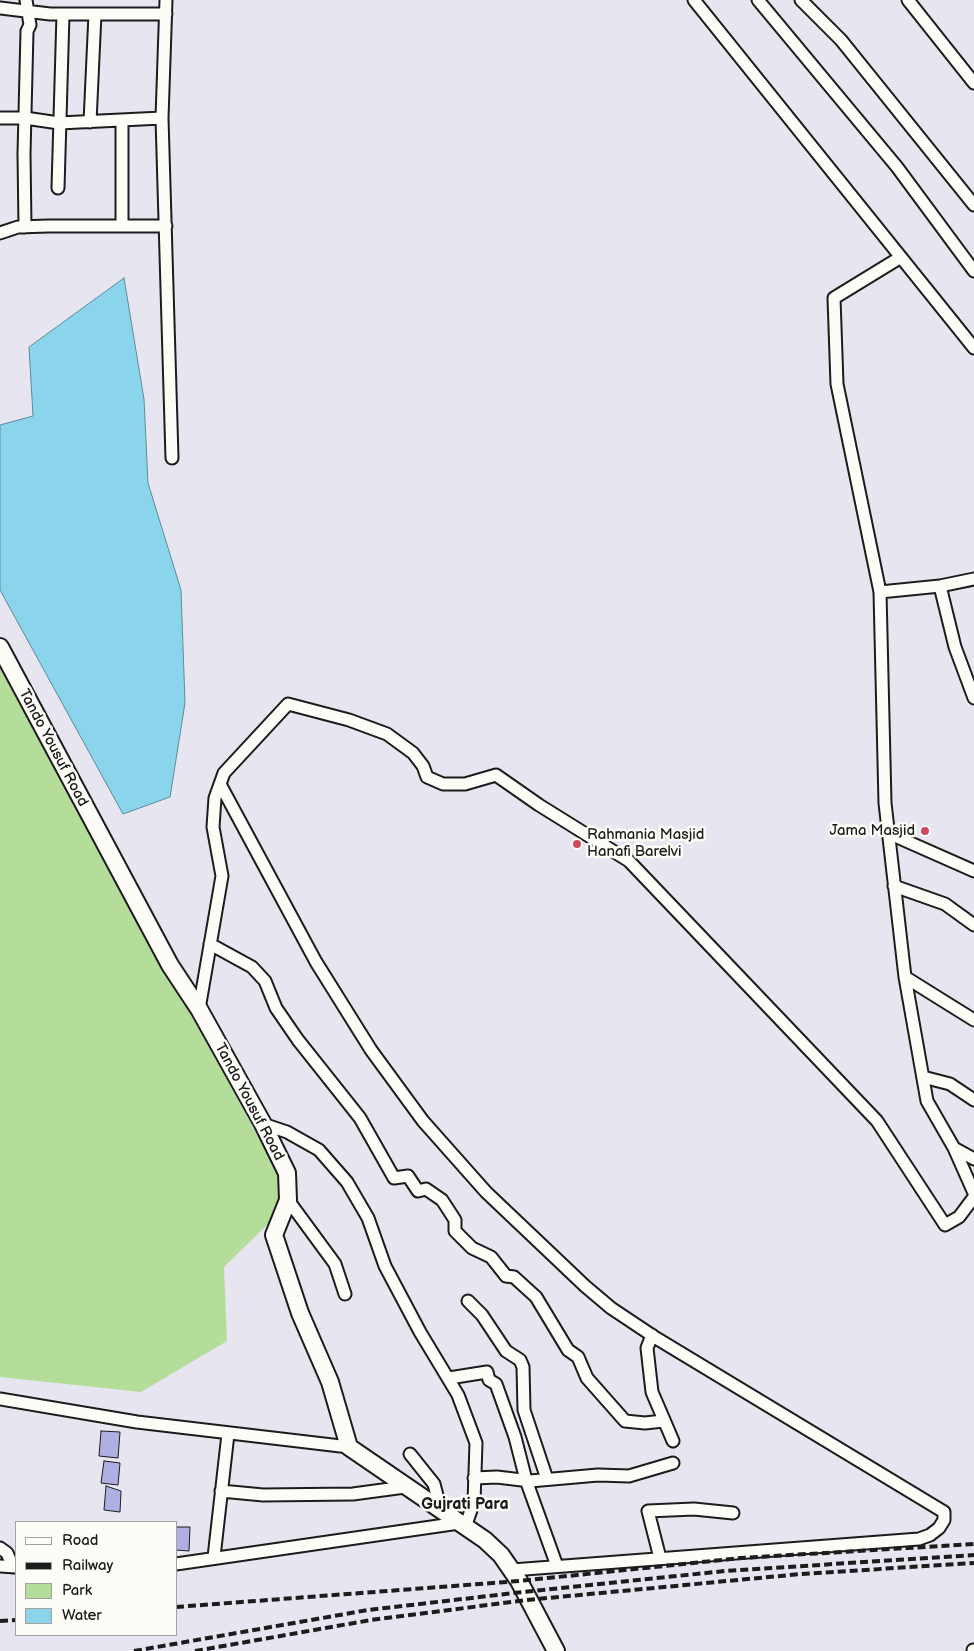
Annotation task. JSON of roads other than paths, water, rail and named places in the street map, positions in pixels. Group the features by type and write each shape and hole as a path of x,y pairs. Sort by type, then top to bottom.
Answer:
{"street":[{"path":"166,0 162,118 172,458"},
{"path":"694,0 974,348"},
{"path":"758,0 897,167 974,271"},
{"path":"801,0 841,40 974,205"},
{"path":"908,0 974,83"},
{"path":"0,8 28,6 62,14 166,14"},
{"path":"26,227 25,118 27,31 30,24 28,6"},
{"path":"58,188 62,14"},
{"path":"90,122 95,14"},
{"path":"0,118 25,118 59,123 162,118"},
{"path":"122,121 122,226"},
{"path":"0,233 26,227 166,226"},
{"path":"901,256 834,298 837,384 880,592 884,804 905,977 927,1101 954,1148 974,1193"},
{"path":"880,592 940,586 974,579"},
{"path":"940,586 955,647 974,698"},
{"name":"Tando Yousuf Road","path":"0,647 170,965 199,1009 263,1124 287,1173 288,1200 274,1235 300,1313 330,1382 348,1447"},
{"path":"199,1009 222,876 213,827 215,798 224,773 288,704 350,720 387,734 413,753 423,766 427,777 443,784 465,784 496,775 539,805 629,861 877,1121 945,1225 959,1217 974,1197"},
{"path":"220,784 316,962 371,1050 423,1121 486,1192 585,1286 611,1308 800,1426 937,1505 944,1512 939,1528 930,1536 919,1539 512,1570"},
{"path":"888,832 974,871"},
{"path":"894,886 945,904 974,925"},
{"path":"210,944 252,967 264,981 276,1008 298,1040 360,1118 394,1178 408,1176 418,1192 426,1189 442,1200 456,1220 455,1231 472,1248 491,1257 506,1276 514,1277 536,1297 568,1350 578,1357 587,1378 625,1421 645,1423 663,1421"},
{"path":"905,977 974,1020"},
{"path":"923,1077 950,1084 974,1100"},
{"path":"263,1124 287,1132 320,1150 348,1182 368,1218 385,1266 420,1332 458,1395 476,1443 474,1502 462,1525"},
{"path":"954,1148 974,1159"},
{"path":"288,1200 335,1264 345,1294"},
{"path":"468,1301 482,1315 506,1352 520,1360 523,1367 524,1410 547,1479"},
{"path":"652,1335 647,1348 652,1392 673,1441"},
{"path":"449,1378 487,1372 489,1380 496,1384 515,1437 526,1480 557,1566"},
{"path":"0,1399 137,1422 348,1447 502,1554 556,1651"},
{"path":"214,1557 228,1434"},
{"path":"410,1454 434,1484 441,1511"},
{"path":"474,1478 497,1477 526,1480 598,1475 628,1476 672,1463"},
{"path":"221,1491 263,1495 353,1494 405,1487"},
{"path":"660,1558 648,1511 694,1509 733,1513"},
{"path":"178,1564 214,1557 462,1525"},
{"path":"0,1548 7,1553 15,1567"},
{"path":"0,1566 15,1567"}],"water":[{"path":"124,278 144,399 148,483 181,590 185,703 170,797 123,814 0,590 0,425 33,416 29,347"}],"railway":[{"path":"178,1607 519,1581 741,1558 974,1544"},
{"path":"134,1651 368,1610 523,1592 725,1571 974,1555"},
{"path":"195,1651 371,1620 527,1600 801,1574 974,1563"},
{"path":"0,1621 15,1620"}],"place":[{"name":"Jama Masjid","path":"925,831"},
{"name":"Rahmania Masjid Hanafi Barelvi","path":"577,844"}],"district":[{"name":"Gujrati Para","path":"465,1505"}]}
